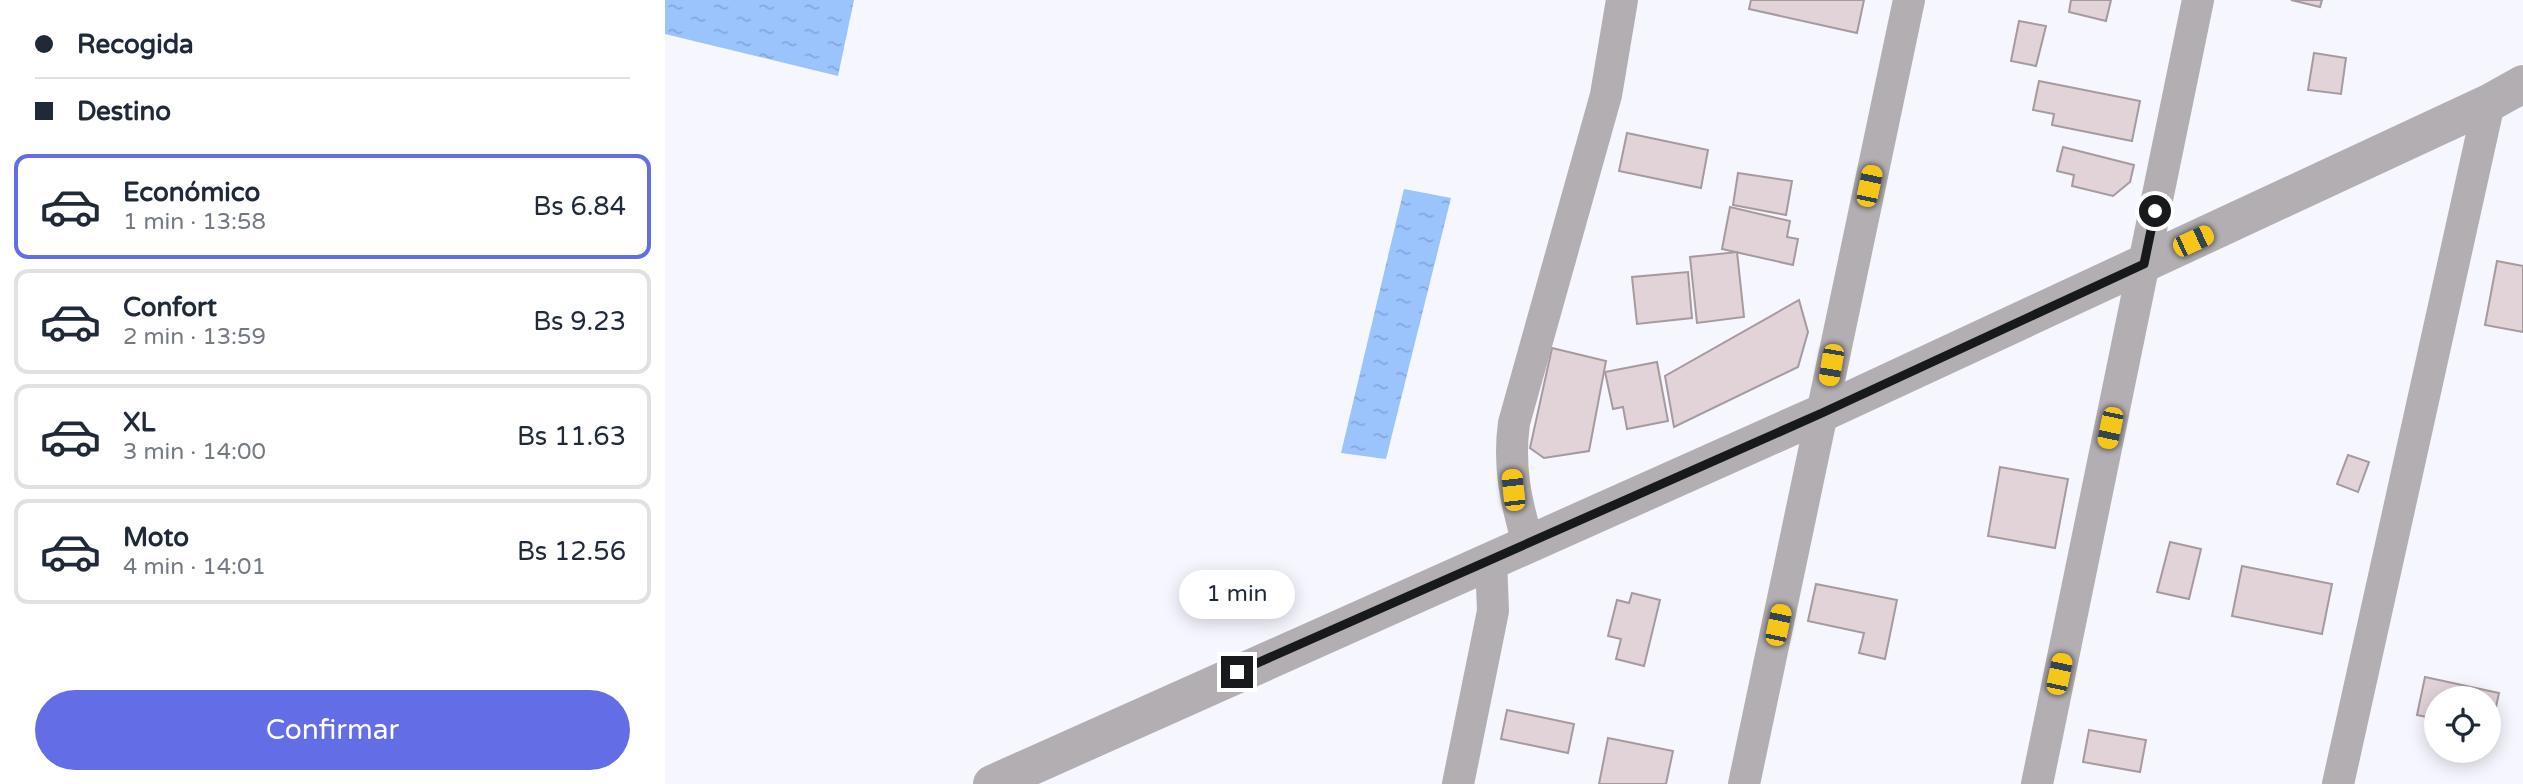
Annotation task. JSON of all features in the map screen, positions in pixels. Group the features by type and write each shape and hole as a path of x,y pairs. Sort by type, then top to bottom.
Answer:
{"street":[{"path":"1528,543 1513,490 1510,454 1514,424 1606,95 1622,0"},
{"path":"1744,784 1909,0"},
{"path":"2037,784 2198,0"},
{"path":"992,784 1822,413 2489,103 2523,84"},
{"path":"2338,784 2489,103"},
{"path":"1458,784 1493,611 1491,560"}],"water":[{"path":"665,0 854,0 838,76 665,34"},
{"path":"1404,189 1451,198 1386,459 1341,453"}],"building":[{"path":"1751,0 1864,0 1857,33 1749,9"},
{"path":"2071,0 2111,0 2106,21 2069,12"},
{"path":"2291,0 2322,0 2320,7"},
{"path":"2019,21 2046,26 2036,66 2011,61"},
{"path":"2314,53 2346,58 2341,94 2308,90"},
{"path":"2039,81 2140,101 2132,141 2052,125 2054,114 2033,110"},
{"path":"1627,133 1708,150 1701,188 1619,171"},
{"path":"2063,147 2134,165 2130,182 2113,196 2072,186 2074,175 2057,171"},
{"path":"1738,173 1792,181 1786,215 1733,205"},
{"path":"1730,207 1790,221 1787,237 1798,239 1793,265 1722,249"},
{"path":"1737,252 1744,317 1697,323 1690,257"},
{"path":"2497,261 2523,266 2523,332 2485,325"},
{"path":"1688,272 1692,318 1637,324 1632,277"},
{"path":"1799,300 1808,332 1798,367 1674,427 1665,376"},
{"path":"1552,348 1606,361 1589,451 1544,458 1530,448"},
{"path":"1657,362 1668,421 1627,429 1623,407 1613,409 1605,372"},
{"path":"2348,455 2369,462 2358,492 2337,484"},
{"path":"2000,467 2068,479 2055,548 1988,536"},
{"path":"2170,542 2201,549 2189,599 2157,592"},
{"path":"2242,566 2332,584 2322,634 2232,616"},
{"path":"1816,584 1897,600 1885,659 1859,653 1864,633 1808,621"},
{"path":"1632,593 1660,600 1644,666 1616,659 1621,639 1608,636 1617,600 1629,603"},
{"path":"2425,677 2467,686 2424,686 2424,716 2417,715"},
{"path":"1507,710 1574,724 1568,753 1501,739"},
{"path":"2089,730 2146,740 2140,772 2083,762"},
{"path":"1608,738 1673,751 1666,784 1599,784"}],"route":[{"path":"1237,672 1822,413 2144,264 2155,211"}]}
